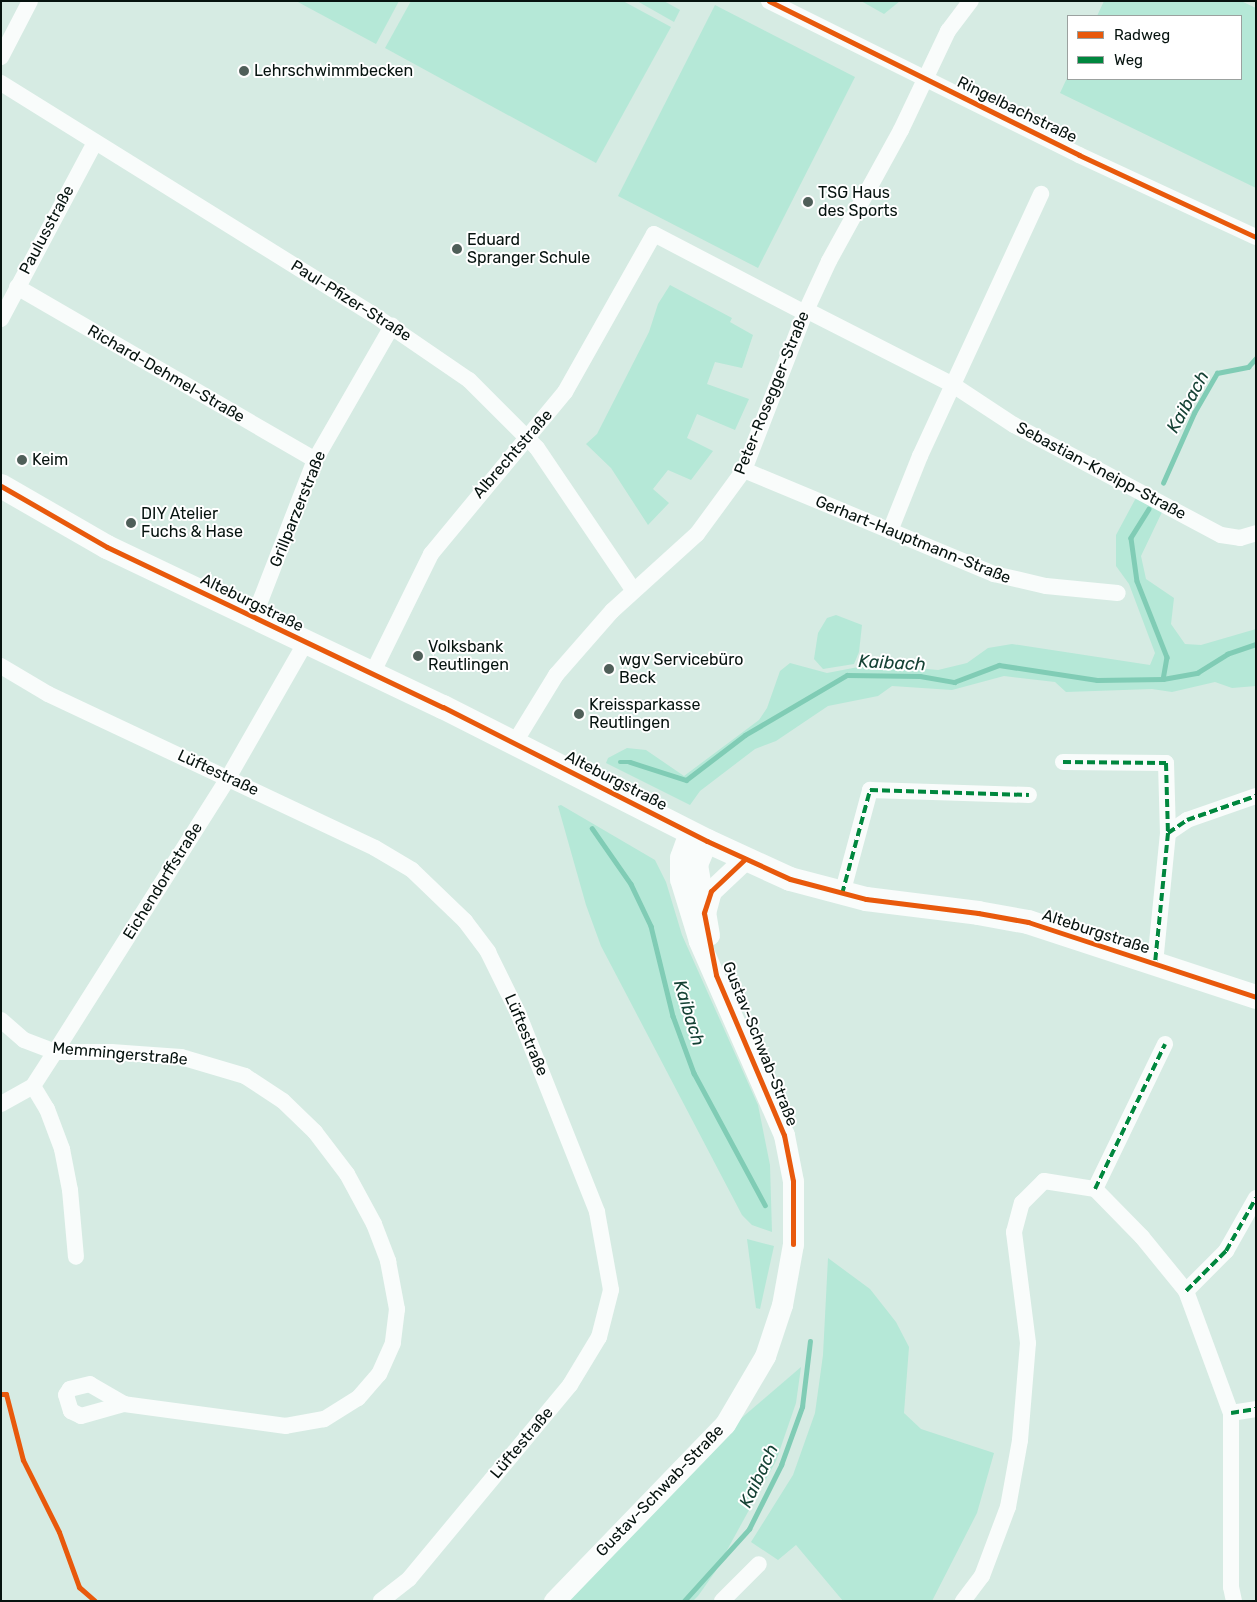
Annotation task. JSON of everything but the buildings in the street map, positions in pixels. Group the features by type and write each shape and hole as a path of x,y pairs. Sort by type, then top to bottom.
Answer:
{"main road":[{"name":"Alteburgstraße","path":"1,486 101,544 514,742 698,836 790,879 842,894 888,903 1004,917 1052,930 1256,997"}],"street":[{"path":"1,57 30,1"},
{"name":"Ringelbachstraße","path":"769,1 925,79 1256,237"},
{"name":"Peter-Rosegger-Straße","path":"514,742 545,688 634,590 697,534 744,470 806,312 843,232 925,79 948,31 971,1"},
{"name":"Paul-Pfizer-Straße","path":"1,84 392,326 470,380 529,439 634,590"},
{"name":"Paulusstraße","path":"1,319 95,142"},
{"path":"890,531 953,385 1042,194"},
{"name":"Sebastian-Kneipp-Straße","path":"654,234 953,385 1014,424 1221,535 1240,538 1256,533"},
{"name":"Albrechtstraße","path":"372,674 431,554 529,439 585,361 654,234"},
{"name":"Richard-Dehmel-Straße","path":"17,288 315,460"},
{"name":"Grillparzerstraße","path":"254,617 315,460 392,326"},
{"name":"Gerhart-Hauptmann-Straße","path":"744,470 1018,582 1118,593"},
{"name":"Eichendorffstraße","path":"1,1104 33,1086 228,778 306,642"},
{"name":"Lüftestraße","path":"1,666 48,694 375,848 412,870 465,921 488,952 518,1014 597,1212 606,1253 611,1290 599,1337 570,1385 409,1579 381,1601"},
{"name":"Alteburgstraße","path":"1063,762 1166,763 1168,833 1155,964"},
{"path":"842,894 870,790 1029,795"},
{"path":"1168,833 1186,820 1256,796"},
{"name":"Gustav-Schwab-Straße","path":"698,836 697,864 716,975"},
{"name":"Gustav-Schwab-Straße","path":"554,1601 725,1424 765,1356 782,1305 793,1244 793,1181 784,1135 772,1102 700,941 680,879 680,857 698,836"},
{"path":"704,913 711,891 745,859"},
{"name":"Memmingerstraße","path":"1,1020 24,1040 55,1052 111,1052 182,1057 245,1076 282,1101 315,1132 342,1166 374,1224 388,1261 397,1309 393,1343 379,1374 358,1398 324,1419 286,1426 124,1404"},
{"path":"1095,1189 1165,1044"},
{"path":"33,1086 47,1109 62,1149 70,1190 76,1257"},
{"path":"963,1601 982,1576 1008,1507 1020,1440 1028,1343 1014,1232 1022,1203 1044,1181 1095,1189 1142,1237 1186,1291 1231,1413 1231,1587 1234,1601"},
{"path":"1186,1291 1226,1251 1256,1198"},
{"path":"1231,1413 1256,1409"},
{"path":"722,1601 759,1564"}],"green space":[{"path":"296,1 399,1 376,44"},
{"path":"411,1 623,1 671,27 596,163 385,48"},
{"path":"637,1 664,1 680,10 674,22"},
{"path":"861,1 900,1 884,14"},
{"path":"1104,1 1241,1 1256,8 1256,188 1060,93 1067,78 1067,80 1242,80 1242,15 1097,15"},
{"path":"715,5 855,77 758,268 618,196"},
{"path":"670,285 732,318 730,322 753,335 742,368 715,362 707,384 749,399 735,430 697,414 687,438 713,451 691,480 668,470 653,489 669,503 648,525 611,468 586,444 597,434 649,332 658,304"},
{"path":"1138,494 1163,510 1141,556 1146,579 1174,598 1171,624 1185,644 1201,645 1256,629 1256,686 1232,688 1215,682 1172,692 1152,689 1066,692 1055,682 1004,676 952,690 892,686 878,696 828,706 776,741 755,749 700,791 690,805 606,763 608,758 627,748 646,750 684,776 759,720 767,708 780,671 790,663 827,673 874,664 938,670 967,663 988,648 1012,644 1150,665 1155,653 1129,584 1116,566 1116,535"},
{"path":"836,615 862,625 859,652 854,664 823,669 814,659 818,633 827,618"},
{"path":"561,805 655,860 666,882 682,935 758,1105 770,1165 772,1232 752,1225 742,1215 601,946 586,905 558,806"},
{"path":"747,1239 774,1246 760,1309 756,1308"},
{"path":"828,1258 870,1289 896,1322 909,1347 904,1413 921,1429 994,1453 977,1513 932,1601 843,1601 796,1545 778,1560 751,1542 793,1475 815,1413 823,1355"},
{"path":"801,1367 796,1403 776,1461 715,1572 693,1601 564,1601 731,1427"}],"waterway":[{"name":"Kaibach","path":"1163,483 1194,413 1217,373 1248,367 1256,358"},
{"name":"Kaibach","path":"1149,509 1131,538 1137,581 1167,657 1163,679"},
{"name":"Kaibach","path":"620,762 630,762 686,780 745,735 847,675 920,676 954,682 999,665 1097,680 1163,679 1197,673 1227,654 1256,644"},
{"name":"Kaibach","path":"592,828 631,884 651,926 673,1016 694,1073 765,1205"},
{"name":"Kaibach","path":"684,1601 749,1529 781,1465 802,1407 810,1341"}],"marked path":[{"path":"1063,762 1166,763 1168,833 1155,964"},
{"path":"842,894 870,790 1029,795"},
{"path":"1168,833 1187,820 1256,796"},
{"path":"1095,1189 1165,1044"},
{"path":"1186,1291 1226,1251 1256,1198"},
{"path":"1231,1413 1256,1409"}],"cycle path":[{"path":"769,1 1079,155 1256,237"},
{"path":"1,486 107,547 443,707 707,841 790,879 866,899 978,913 1028,922 1256,997"},
{"path":"745,859 711,891 704,913 716,975 784,1135 793,1181 793,1244"},
{"path":"1,1394 6,1394 23,1460 59,1532 79,1587 95,1601"}],"place":[{"name":"Lehrschwimmbecken","path":"244,71"},
{"name":"TSG Haus des Sports","path":"808,202"},
{"name":"Eduard Spranger Schule","path":"457,249"},
{"name":"Keim","path":"22,460"},
{"name":"DIY Atelier Fuchs & Hase","path":"131,523"},
{"name":"Volksbank Reutlingen","path":"418,656"},
{"name":"wgv Servicebüro Beck","path":"609,669"},
{"name":"Kreissparkasse Reutlingen","path":"579,714"}]}
